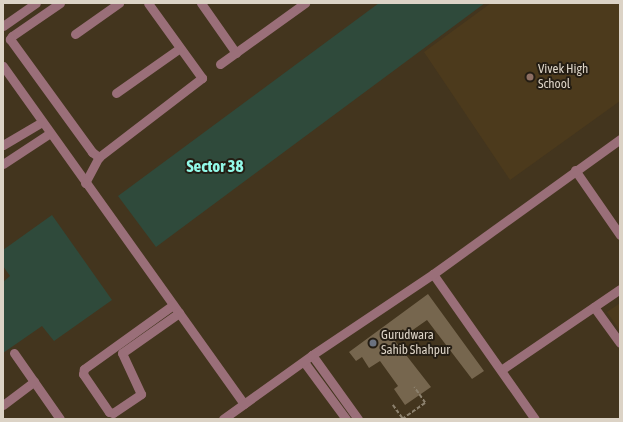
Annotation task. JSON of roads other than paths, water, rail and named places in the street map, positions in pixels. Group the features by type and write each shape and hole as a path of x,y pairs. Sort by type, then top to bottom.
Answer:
{"street":[{"path":"3,26 36,3"},
{"path":"60,3 12,36 10,39 12,44 92,152 99,157"},
{"path":"75,34 119,3"},
{"path":"85,183 99,157 202,78 148,3"},
{"path":"201,3 236,53"},
{"path":"220,64 302,4"},
{"path":"116,93 180,48"},
{"path":"3,66 244,404"},
{"path":"3,145 42,122"},
{"path":"3,164 50,133"},
{"path":"223,419 312,355 432,274 620,139"},
{"path":"575,170 620,235"},
{"path":"432,274 535,419"},
{"path":"501,370 620,289"},
{"path":"173,305 84,369 84,374 109,412 113,413 141,394 122,353 179,313"},
{"path":"594,307 620,343"},
{"path":"14,353 60,419"},
{"path":"312,355 358,419"},
{"path":"304,362 346,419"},
{"path":"3,405 34,382"}],"place":[{"name":"Vivek High School","path":"530,77"},
{"name":"Gurudwara Sahib Shahpur","path":"373,343"}],"district":[{"name":"Sector 38","path":"215,167"}]}
